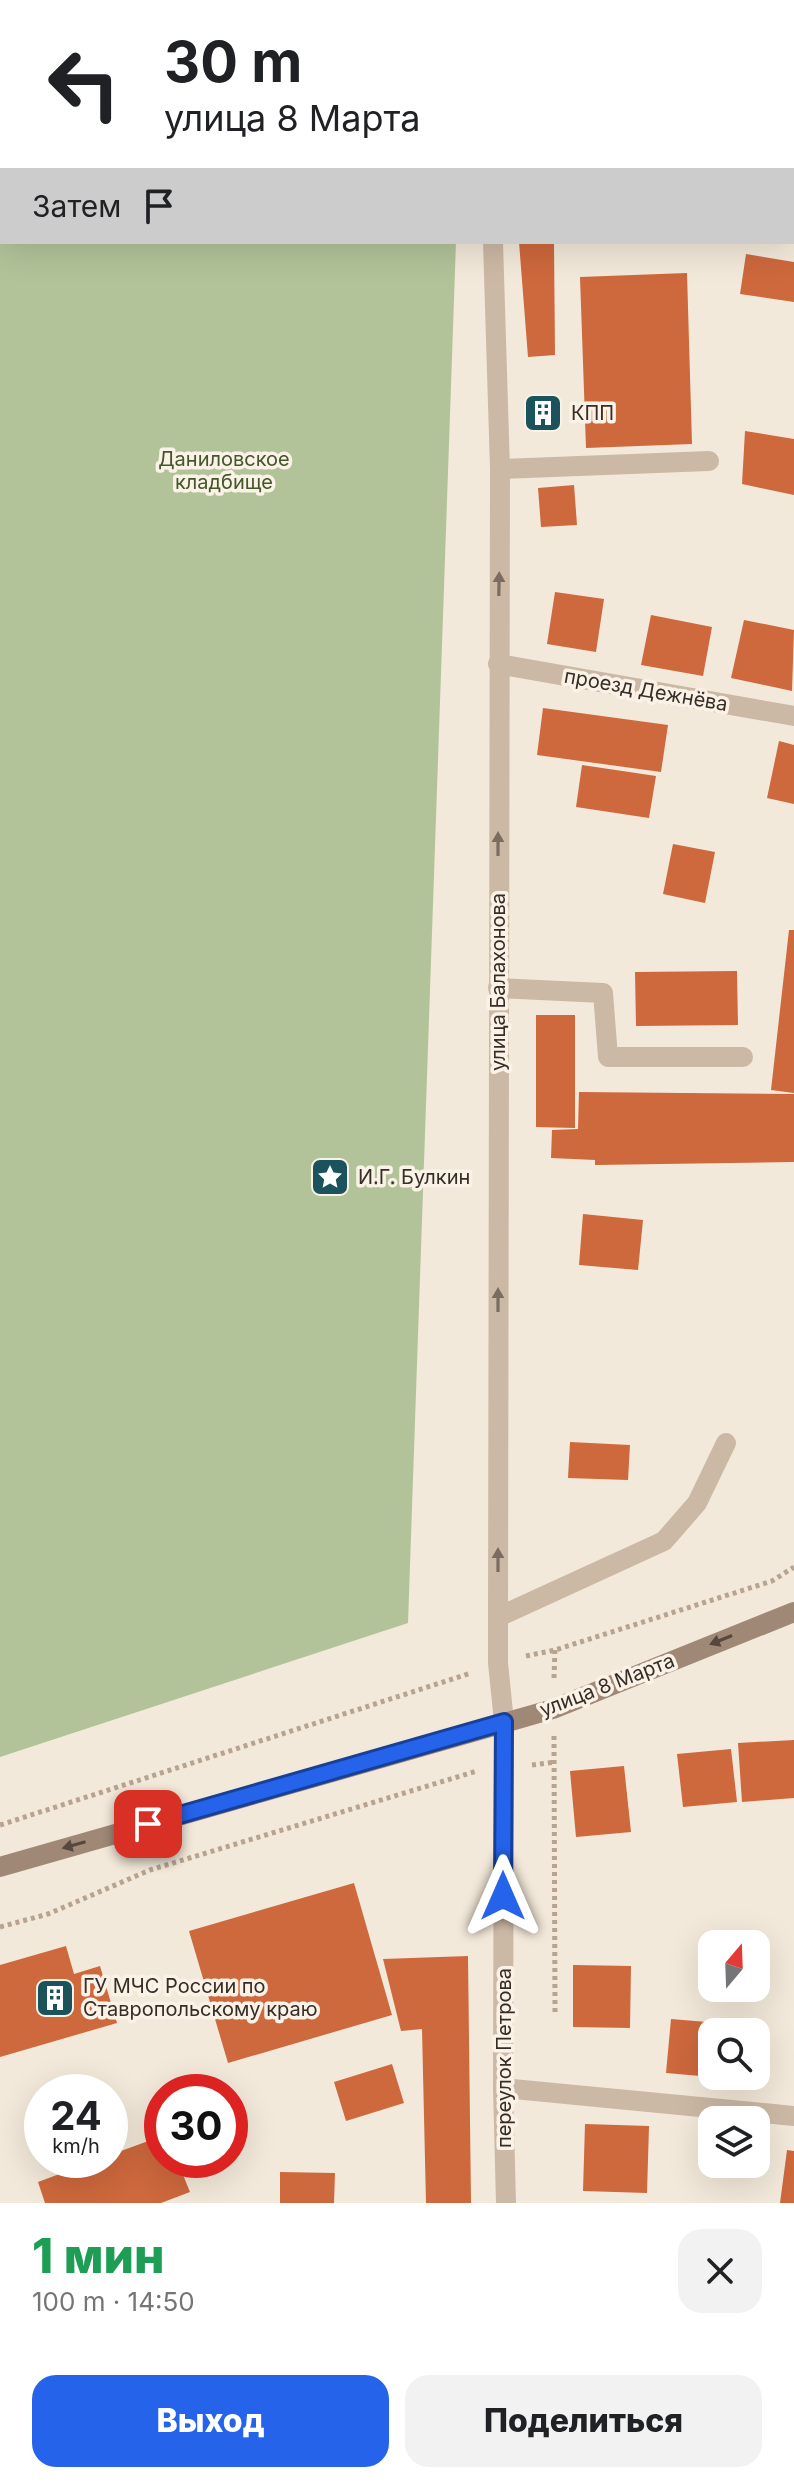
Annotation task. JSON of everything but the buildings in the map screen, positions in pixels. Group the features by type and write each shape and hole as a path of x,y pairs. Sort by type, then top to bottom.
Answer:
{"street":[{"name":"улица Балахонова","path":"493,244 500,469 498,1663 504,1722"},
{"path":"500,469 709,461"},
{"name":"проезд Дежнёва","path":"498,664 794,716"},
{"path":"498,988 603,993 608,1057 743,1057"},
{"path":"498,1617 664,1541 697,1503 726,1443"},
{"name":"улица 8 Марта","path":"0,1867 553,1709 794,1612"},
{"name":"переулок Петрова","path":"504,1722 503,2088 506,2203"},
{"path":"503,2088 794,2116"}],"path":[{"path":"0,1825 448,1682 498,1663 555,1650 772,1581 794,1567"},
{"path":"555,1650 555,2015"},
{"path":"0,1927 48,1914 150,1870 479,1770 479,1786"}],"green space":[{"name":"Даниловское кладбище","path":"0,244 456,244 408,1623 0,1757"}],"place":[{"name":"КПП","path":"543,413"},
{"name":"И.Г. Булкин","path":"330,1177"},
{"name":"ГУ МЧС России по Ставропольскому краю","path":"55,1998"}],"route":[{"path":"148,1824 504,1722 503,1896"}]}
